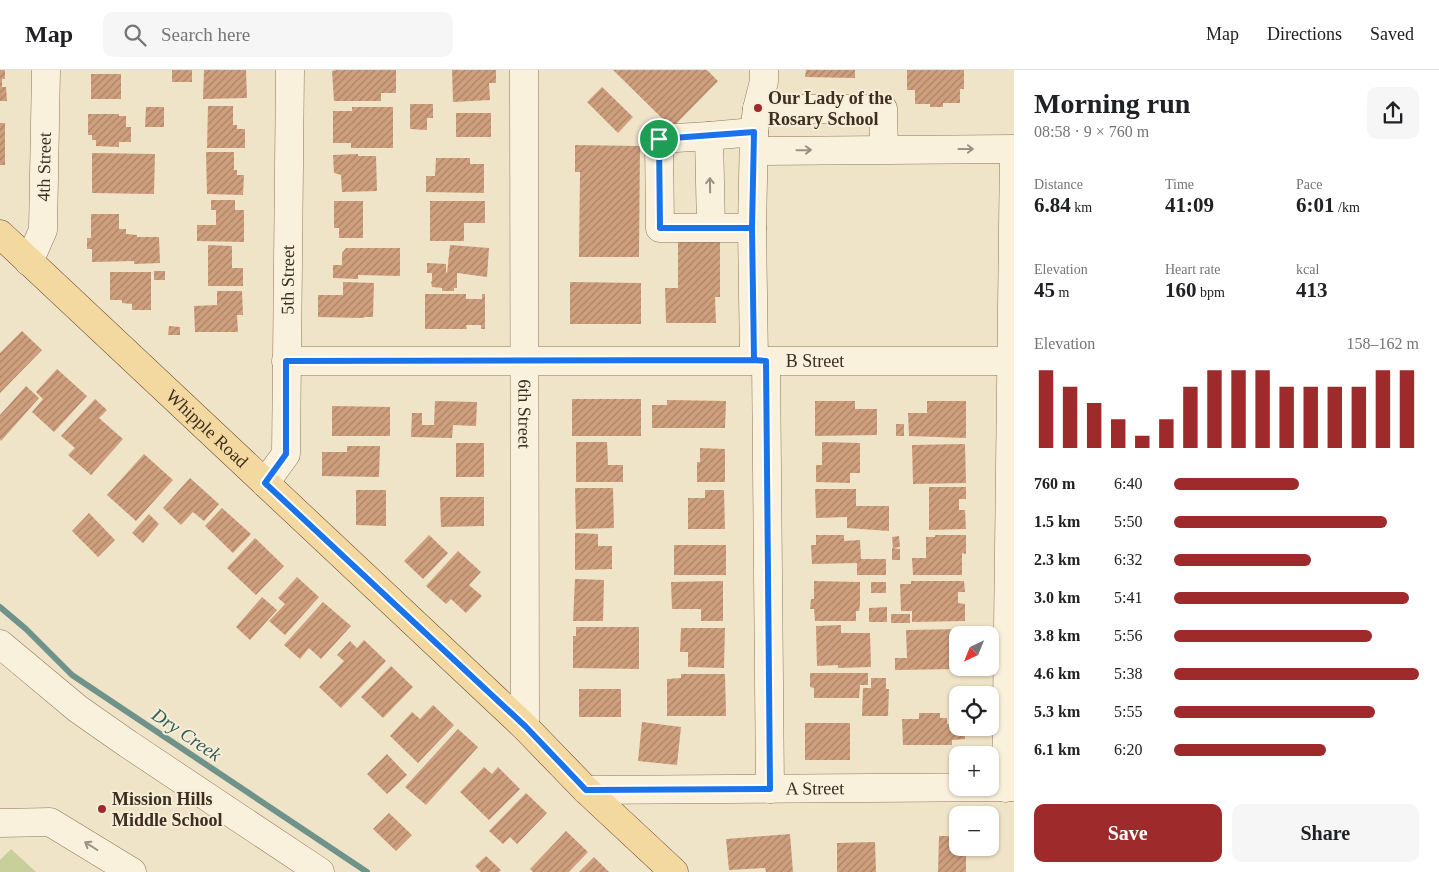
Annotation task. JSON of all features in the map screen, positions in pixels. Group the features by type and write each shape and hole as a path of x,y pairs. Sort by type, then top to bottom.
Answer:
{"main road":[{"name":"Whipple Road","path":"0,234 526,727 586,790 674,872"}],"street":[{"name":"4th Street","path":"29,262 43,230 46,70"},
{"name":"5th Street","path":"265,483 286,454 290,70"},
{"name":"6th Street","path":"524,70 526,727"},
{"path":"760,74 755,130 752,228 760,361 770,789"},
{"path":"752,228 660,228 659,139 709,136 755,130 884,109 884,149"},
{"path":"755,130 884,149 1014,150 1010,788"},
{"path":"709,136 711,228"},
{"name":"B Street","path":"286,361 1013,361"},
{"path":"0,644 78,709 320,872"},
{"name":"A Street","path":"586,790 1010,788"},
{"path":"0,823 50,822 132,872"}],"green space":[{"path":"11,849 36,872 0,872 0,860"}],"building":[{"path":"0,70 5,70 5,79 2,79 2,87 6,87 7,101 0,101"},
{"path":"172,70 192,70 192,82 172,82"},
{"path":"204,70 246,70 247,98 203,99"},
{"path":"396,70 396,93 381,93 381,101 334,101 332,71"},
{"path":"452,70 496,70 496,83 489,83 490,100 453,102"},
{"path":"613,70 707,70 718,81 672,128"},
{"path":"806,70 855,70 855,78 805,77"},
{"path":"907,70 964,70 964,89 960,89 960,103 943,103 943,107 930,107 930,104 915,104 915,90 907,90"},
{"path":"91,74 121,74 121,99 91,99"},
{"path":"602,87 633,117 618,133 587,102"},
{"path":"410,104 433,104 433,118 427,118 427,130 410,129"},
{"path":"208,106 233,106 233,125 237,125 237,129 245,129 245,148 207,148"},
{"path":"146,107 164,107 164,127 145,127"},
{"path":"352,107 393,107 393,148 351,148 351,143 333,143 333,111 352,111"},
{"path":"456,113 491,113 491,137 456,137"},
{"path":"88,114 119,114 119,116 126,116 126,127 131,127 131,142 119,142 119,147 96,146 96,140 92,140 92,135 88,135"},
{"path":"0,123 5,123 5,165 0,165"},
{"path":"575,145 640,146 639,257 579,257 580,172 575,172"},
{"path":"206,152 234,152 234,170 237,170 237,175 244,175 243,195 207,194"},
{"path":"92,153 155,154 154,194 92,193"},
{"path":"358,154 358,156 376,156 377,191 342,192 341,175 334,173 333,155"},
{"path":"436,158 470,158 470,164 484,164 484,193 426,192 426,176 435,176"},
{"path":"211,200 235,200 235,210 244,210 244,242 197,241 197,225 216,225 216,210 211,210"},
{"path":"334,201 363,201 363,238 339,238 339,228 334,228"},
{"path":"430,201 485,201 485,223 464,223 464,241 430,241"},
{"path":"91,214 119,214 119,229 126,229 126,234 137,235 137,237 159,237 160,263 134,264 134,261 92,262 92,249 87,249 87,238 91,238"},
{"path":"720,232 720,297 715,297 716,323 666,323 665,288 678,288 678,238"},
{"path":"208,245 232,246 232,268 243,268 243,286 208,286"},
{"path":"450,245 489,248 487,277 457,273 457,288 454,288 454,291 442,291 442,288 432,287 432,273 427,273 427,263 446,264 447,273"},
{"path":"346,248 400,248 400,276 358,275 358,279 333,278 333,265 342,265 342,253"},
{"path":"154,271 165,271 165,280 154,280"},
{"path":"110,272 151,272 151,310 132,310 132,304 122,303 122,300 110,300"},
{"path":"343,282 374,283 373,317 318,317 318,295 343,295"},
{"path":"570,282 641,283 641,324 570,324"},
{"path":"217,291 242,291 243,315 237,315 238,332 195,332 194,306 217,305"},
{"path":"425,294 466,294 466,299 482,299 482,294 485,294 485,329 481,329 481,325 466,325 467,329 425,329"},
{"path":"169,326 180,327 180,335 168,335"},
{"path":"22,331 42,350 0,393 0,353"},
{"path":"57,369 87,396 54,432 32,412 43,399 36,392"},
{"path":"26,386 39,398 1,441 0,415"},
{"path":"95,399 107,410 99,418 123,439 91,475 68,455 75,448 61,436"},
{"path":"572,399 641,399 641,436 572,436"},
{"path":"667,400 726,401 725,428 652,428 652,405 667,405"},
{"path":"435,401 477,402 476,426 453,425 452,438 411,437 412,413 422,413 422,425 434,425"},
{"path":"815,401 855,401 855,409 877,409 877,435 815,436"},
{"path":"927,401 966,401 966,438 909,436 908,413 927,413"},
{"path":"332,406 390,407 390,436 332,436"},
{"path":"896,424 904,424 904,436 896,436"},
{"path":"576,442 607,442 608,465 623,465 623,482 576,482"},
{"path":"822,442 860,443 860,473 850,473 850,483 816,482 816,465 822,465"},
{"path":"456,443 484,443 484,477 456,477"},
{"path":"965,444 966,483 913,484 912,445"},
{"path":"347,446 380,446 379,477 322,476 322,452 347,452"},
{"path":"700,448 725,449 725,482 697,482 697,462 700,462"},
{"path":"144,454 173,480 136,521 107,495"},
{"path":"190,478 219,504 204,521 193,512 181,525 163,508"},
{"path":"929,487 966,487 966,499 959,499 959,510 965,510 966,529 929,530"},
{"path":"575,488 613,488 614,528 576,529"},
{"path":"815,489 856,489 856,506 889,506 889,531 847,528 847,517 816,518"},
{"path":"356,490 386,490 386,526 356,525"},
{"path":"705,490 724,490 725,529 688,529 688,498 705,498"},
{"path":"440,497 484,497 484,526 441,527"},
{"path":"222,508 251,534 233,553 205,526"},
{"path":"89,513 115,540 98,557 72,531"},
{"path":"149,514 159,524 143,543 132,533"},
{"path":"575,533 598,534 598,546 612,546 612,569 575,570"},
{"path":"429,535 448,553 423,579 404,561"},
{"path":"816,535 844,535 844,541 860,540 861,559 886,559 886,575 857,575 857,563 812,564 811,545 816,545"},
{"path":"935,535 966,535 966,554 962,553 962,575 913,575 912,558 926,558 926,537 935,537"},
{"path":"899,536 900,547 893,548 892,537"},
{"path":"255,538 284,566 256,595 227,568"},
{"path":"674,545 726,545 726,575 674,575"},
{"path":"892,548 900,549 900,560 892,560"},
{"path":"458,551 481,572 469,585 482,596 466,613 451,599 446,604 426,586"},
{"path":"297,577 319,597 285,635 269,621 285,604 278,598"},
{"path":"575,579 604,580 603,621 573,621"},
{"path":"723,581 723,621 701,621 701,609 672,609 671,582"},
{"path":"814,581 860,582 860,604 859,611 856,611 856,621 815,621 814,609 810,609 811,599 814,599"},
{"path":"911,581 964,581 965,592 958,592 958,603 965,604 965,621 912,622 912,611 901,611 900,584 911,584"},
{"path":"871,582 886,582 886,593 871,593"},
{"path":"262,597 277,610 250,640 236,627"},
{"path":"323,602 351,626 321,659 309,648 300,659 284,645"},
{"path":"887,607 887,622 869,622 869,608"},
{"path":"891,614 910,614 910,623 891,623"},
{"path":"841,625 841,633 870,633 871,667 838,668 838,665 817,666 816,626"},
{"path":"576,627 639,627 639,669 573,668 573,636 576,636"},
{"path":"681,628 725,628 724,668 688,667 688,652 680,652"},
{"path":"949,629 949,669 895,670 895,658 907,658 906,630"},
{"path":"364,640 386,661 341,708 319,687 344,661 337,655 350,641 357,648"},
{"path":"391,666 413,687 383,718 361,697"},
{"path":"810,673 868,673 868,685 860,685 859,698 814,698 814,688 810,687"},
{"path":"681,674 725,674 726,716 667,716 667,679 681,678"},
{"path":"871,678 886,678 886,689 889,689 888,716 862,716 863,688 871,688"},
{"path":"579,689 621,689 621,717 579,717"},
{"path":"433,705 454,725 418,763 390,736 412,712 420,719"},
{"path":"919,713 940,713 940,718 947,718 949,736 965,736 965,739 952,740 952,745 903,745 902,719 919,719"},
{"path":"642,722 681,727 677,765 638,761"},
{"path":"805,723 850,723 850,760 805,760"},
{"path":"458,729 478,747 426,805 405,787"},
{"path":"387,754 407,775 387,794 367,774"},
{"path":"484,767 492,774 498,767 520,789 489,820 460,792"},
{"path":"526,793 547,813 517,844 510,837 503,844 489,831"},
{"path":"389,813 412,835 396,851 373,829"},
{"path":"566,831 588,852 569,872 533,872 530,869"},
{"path":"790,834 793,872 766,872 765,868 729,870 726,839"},
{"path":"939,836 949,836 949,856 966,856 966,872 938,872"},
{"path":"875,842 876,872 837,872 837,843"},
{"path":"486,856 501,870 499,872 481,872 475,866"},
{"path":"594,857 609,872 579,872"}],"waterway":[{"name":"Dry Creek","path":"0,607 26,629 72,675 367,872"}],"place":[{"name":"Our Lady of the Rosary School","path":"758,108"},
{"name":"Mission Hills Middle School","path":"102,809"}],"route":[{"path":"659,139 660,228 752,228 754,360 286,361 286,454 265,483 526,727 586,790 770,789 766,361 754,360 753,294 752,228 754,132 659,139"}]}
